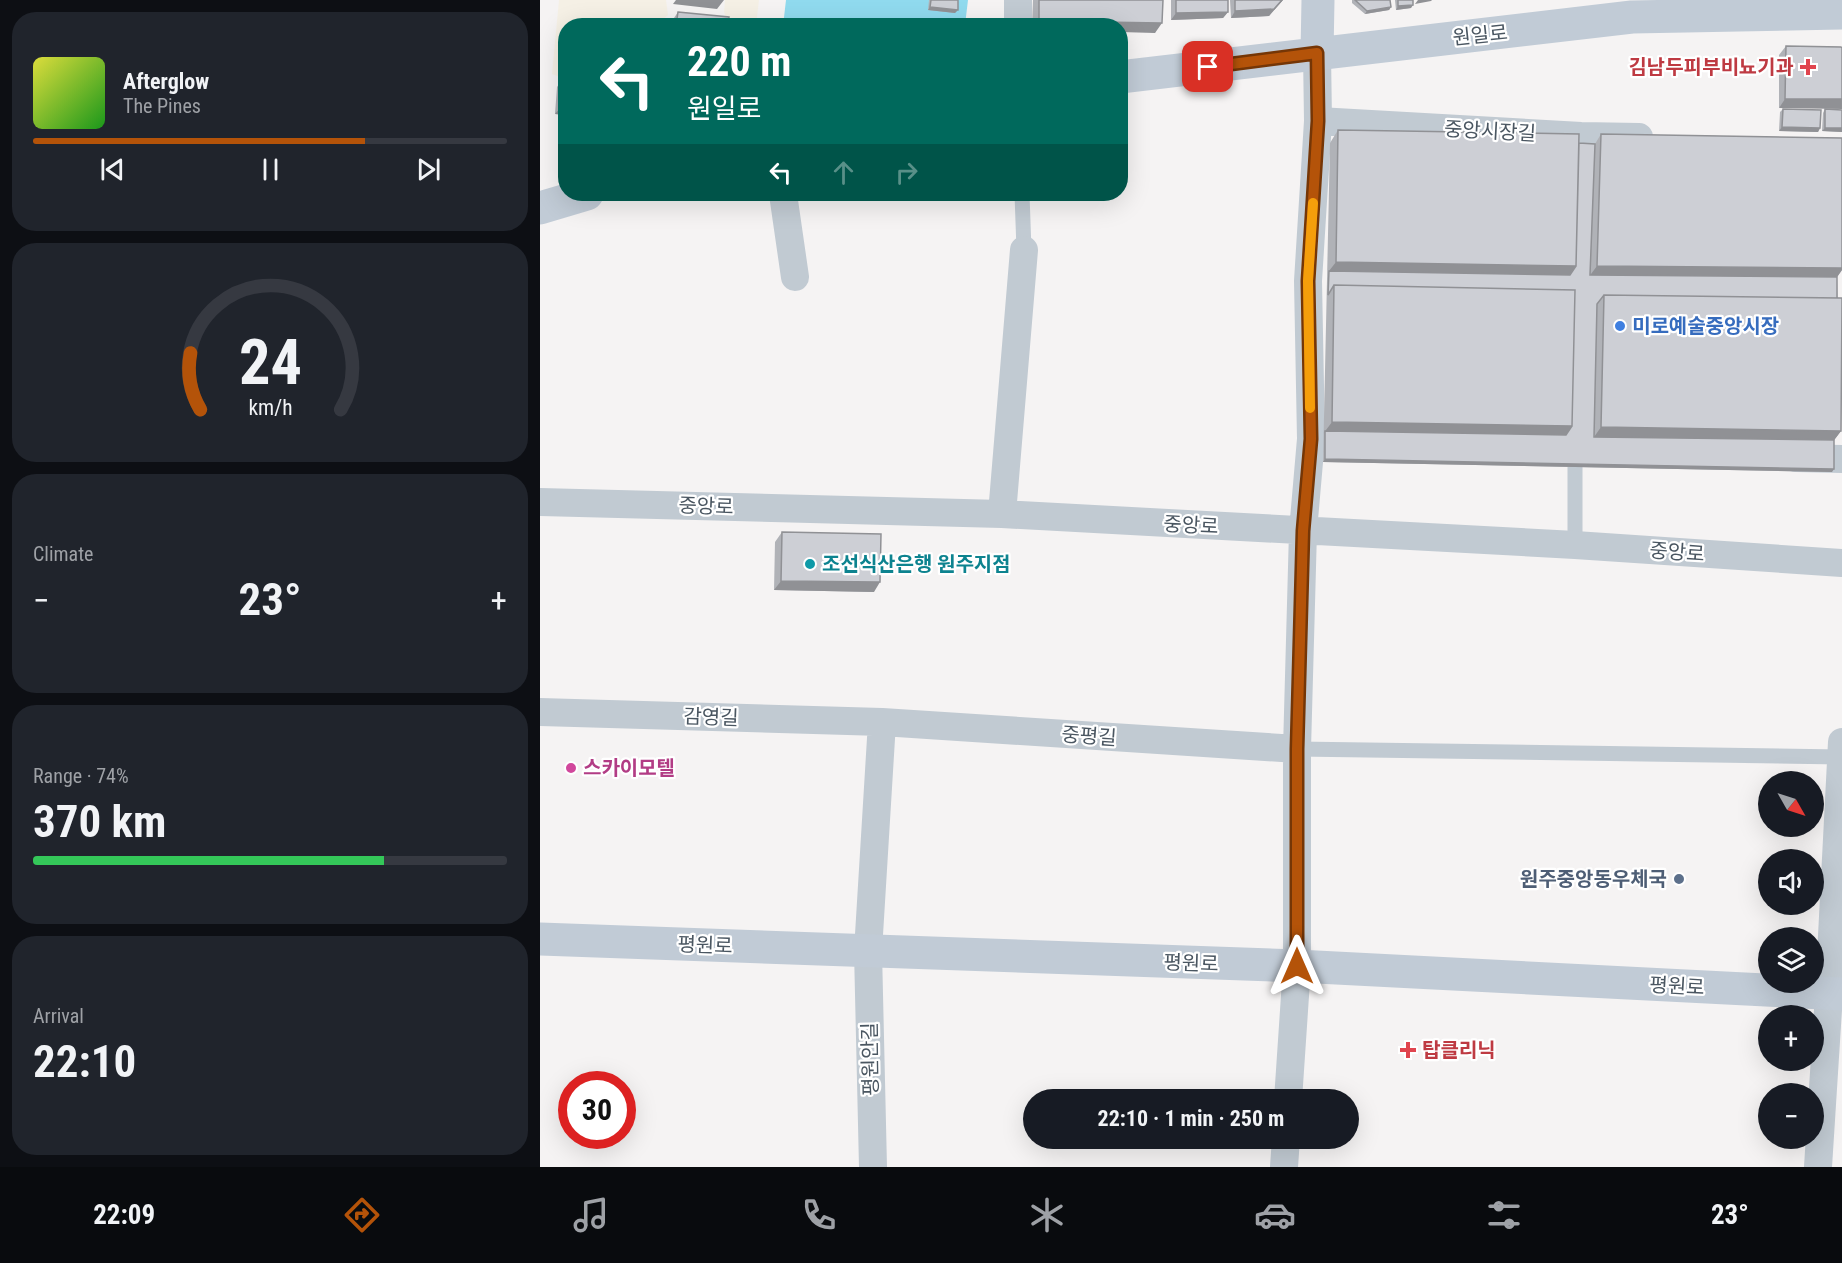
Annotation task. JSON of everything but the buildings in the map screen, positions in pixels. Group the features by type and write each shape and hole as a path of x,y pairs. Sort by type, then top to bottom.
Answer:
{"main road":[{"path":"1317,53 1318,0"},
{"name":"원일로","path":"1128,76 1632,17 1842,13"},
{"path":"540,208 564,201"},
{"name":"평원로","path":"540,939 1297,966 1836,994"}],"street":[{"path":"1018,0 1018,18"},
{"path":"1289,1089 1297,966 1297,749 1303,531 1322,440 1317,281 1317,53"},
{"name":"중앙시장길","path":"1318,121 1581,141 1664,138"},
{"path":"784,201 795,278"},
{"path":"1002,514 1024,250"},
{"path":"1766,457 1842,459"},
{"name":"중앙로","path":"540,502 1002,514 1575,545 1842,563"},
{"name":"감영길","path":"540,712 882,722"},
{"name":"중평길","path":"882,722 1297,749"},
{"name":"평원안길","path":"873,1167 868,951 882,722"},
{"path":"1818,1167 1836,994 1841,749"},
{"path":"1284,1167 1285,1149"}],"lane":[{"path":"1022,201 1024,250"},
{"path":"1575,447 1575,545"},
{"path":"1297,749 1841,749"}],"sand":[{"path":"559,0 666,0 668,15 664,18 558,18 558,76 552,74"},
{"path":"725,0 759,0 757,18 726,18 724,12"}],"water":[{"path":"786,0 968,0 966,18 784,18"}],"slow traffic":[{"path":"1310,408 1308,281 1313,203"}],"place":[{"name":"김남두피부비뇨기과","path":"1808,67"},
{"name":"미로예술중앙시장","path":"1620,326"},
{"name":"조선식산은행 원주지점","path":"810,564"},
{"name":"스카이모텔","path":"571,768"},
{"name":"원주중앙동우체국","path":"1679,879"},
{"name":"탑클리닉","path":"1408,1050"}],"route":[{"path":"1208,67 1317,53 1318,121 1308,281 1311,439 1303,531 1297,749 1297,966"}]}
